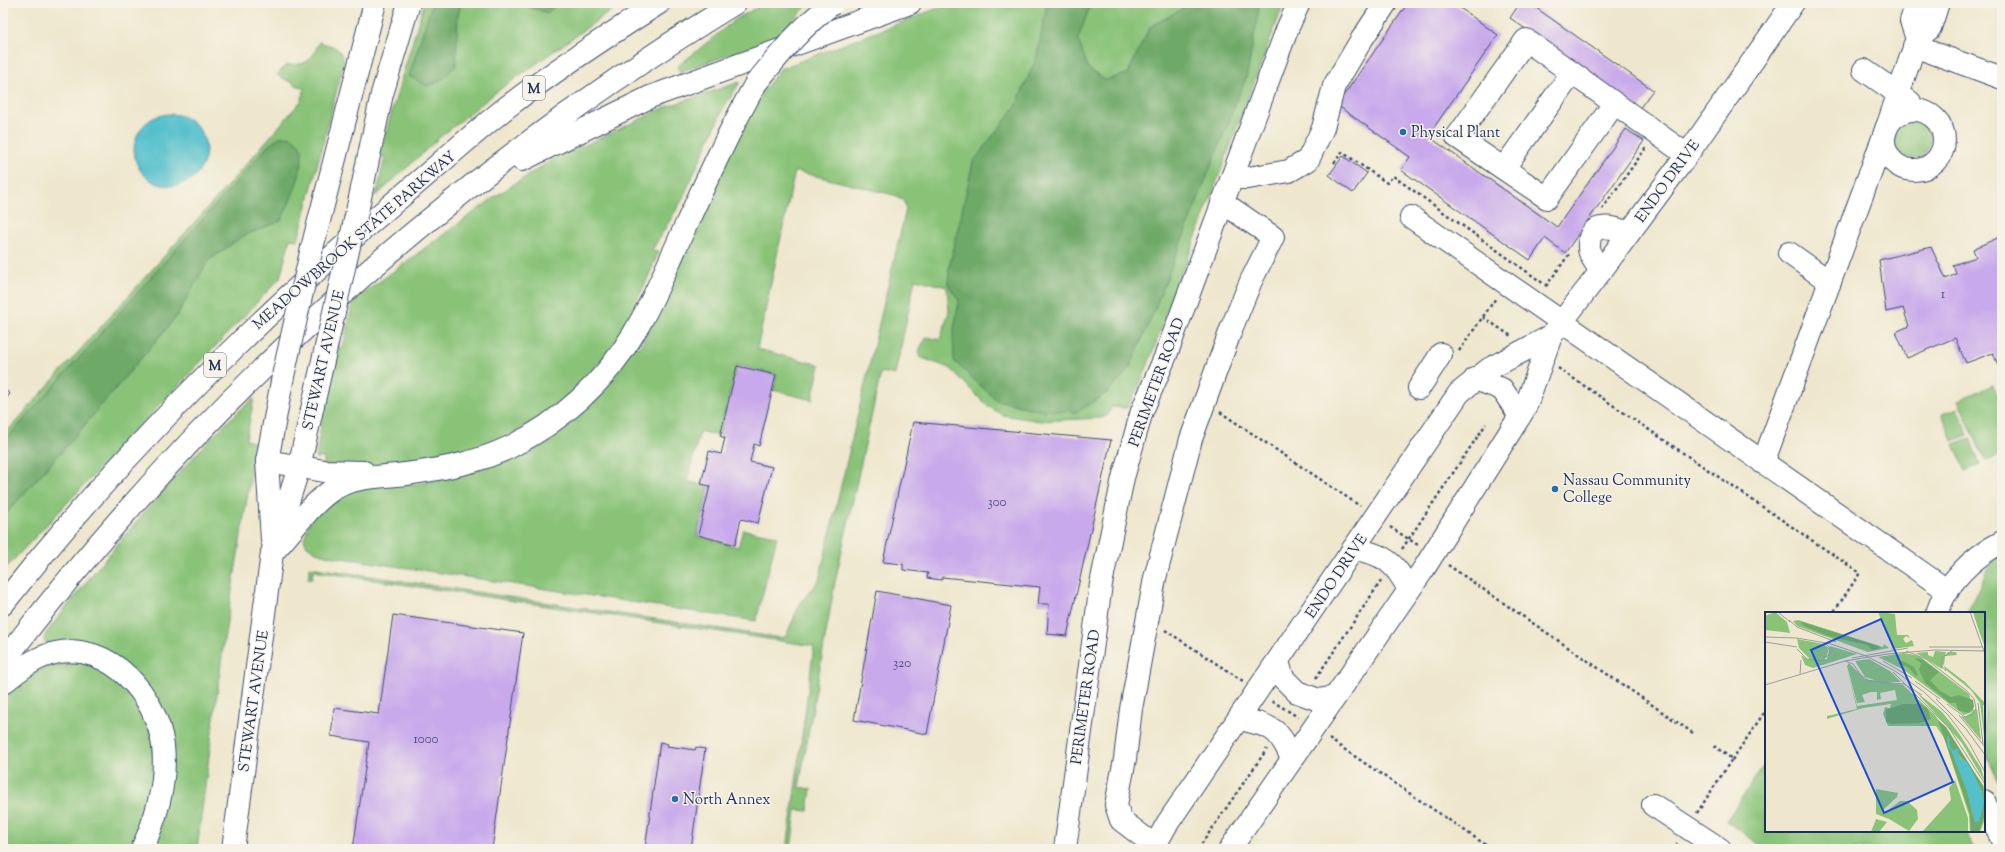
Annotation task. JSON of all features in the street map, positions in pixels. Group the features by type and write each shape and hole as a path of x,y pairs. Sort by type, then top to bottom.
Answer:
{"main road":[{"name":"STEWART AVENUE","path":"272,553 267,461 283,376 312,248 375,3"},
{"name":"STEWART AVENUE","path":"233,849 272,553 299,467 382,94 409,3"},
{"name":"MEADOWBROOK STATE PARKWAY","path":"3,604 32,567 154,428 242,338 327,259 507,108 583,52 658,3"},
{"name":"M","path":"3,662 68,578 107,533 224,406 361,276 472,185 605,87 735,3"},
{"path":"272,553 319,501 337,487 357,480 447,468 491,455 511,446 564,412 599,381 635,332 728,134 756,83 800,32 833,3"},
{"path":"472,185 650,97 910,3"},
{"name":"PERIMETER ROAD","path":"1065,849 1101,584 1123,478 1142,411 1168,348 1288,27 1299,3"},
{"path":"1232,178 1248,178 1289,171 1308,160 1323,128 1334,86 1362,39 1386,3"},
{"name":"ENDO DRIVE","path":"1154,847 1167,824 1240,719 1459,393 1489,369 1536,353 1629,233 1686,155 1783,13 1793,3"},
{"path":"1916,43 1910,21 1917,3"},
{"path":"1763,463 1886,130 1916,43 1930,28 1938,3"},
{"path":"1614,104 1547,198 1457,137 1526,40 1686,155"},
{"path":"1916,43 2002,78"},
{"path":"1864,70 1936,119 1942,127 1944,147 1940,156 1933,164 1924,169 1914,170 1904,168 1895,164 1885,149 1884,140 1886,130 1890,122 1898,115 1907,111 1923,111"},
{"path":"1504,168 1572,73"},
{"path":"1154,847 1121,820 1116,805 1126,759 1131,709 1155,578 1191,439 1251,281 1273,237 1222,202"},
{"path":"1411,216 1506,283 1556,329 1763,463 1948,591"},
{"path":"1601,271 1590,253 1589,242 1591,234 1600,228 1613,228 1629,233"},
{"path":"1789,253 1830,282"},
{"path":"1230,849 1409,590 1525,408 1536,353"},
{"path":"1419,388 1441,354"},
{"path":"1475,379 1490,383 1502,389 1520,416"},
{"path":"267,461 324,471 407,474"},
{"path":"1938,612 1948,591 1964,568 1985,551 2002,542"},
{"path":"1353,550 1372,552 1392,564 1401,574 1409,590"},
{"path":"3,592 32,567"},
{"path":"3,682 38,658 57,652 75,652 94,656 111,663 127,675 142,692 158,722 164,759 162,784 156,812 142,849"},
{"path":"1278,662 1283,678 1297,692 1319,700 1335,697"},
{"path":"1240,719 1263,724 1273,729 1282,738 1292,759"},
{"path":"1985,803 2002,840"},
{"path":"1653,805 1720,849"}],"path":[{"path":"1441,354 1451,362 1506,283"},
{"path":"1482,317 1860,573 1834,612"},
{"path":"1205,401 1364,509"},
{"path":"1400,551 1486,424"},
{"path":"1385,523 1420,547"},
{"path":"1447,565 1693,733"},
{"path":"1314,680 1384,576"},
{"path":"1148,618 1246,683"},
{"path":"1266,697 1298,718"},
{"path":"1289,718 1296,707"},
{"path":"1694,817 1765,711"},
{"path":"1328,738 1489,847"},
{"path":"1714,746 1732,760"},
{"path":"1198,849 1268,747"}],"green space":[{"path":"424,3 622,3 499,90 439,138 376,196 385,157 379,155"},
{"path":"432,3 461,3 458,15 456,66 443,79 427,86 409,76"},
{"path":"522,3 558,3 548,13 522,5"},
{"path":"765,3 810,3 774,39 680,72 677,67 736,19"},
{"path":"951,3 1284,3 1142,380 1127,408 1111,407 1108,415 1101,418 1040,421 1002,415 986,405 950,368 919,357 920,348 927,337 940,340 949,312 947,287 915,279 895,375 881,372 835,582 799,787 811,789 808,811 796,810 791,849 787,849 814,646 313,571 312,579 308,580 310,567 781,638 786,636 800,604 819,580 906,209 904,200 894,195 795,171 757,349 820,365 812,400 773,390 777,375 737,365 719,436 700,431 687,481 709,487 697,536 738,547 743,530 777,536 756,621 329,556 316,552 307,546 304,539 310,521 321,504 360,485 416,484 465,475 513,454 634,346 640,348 720,169 758,98 780,69"},
{"path":"1047,3 1091,3 1078,39 1088,68 1105,80 1127,74 1150,27 1192,3 1260,3 1247,75 1152,316 1129,369 1108,392 1077,412 1038,410 996,400 954,361 953,334 959,301 948,284 949,268 973,162 1016,106 1037,56"},
{"path":"319,42 332,46 338,50 344,62 298,240 290,239 280,278 3,571 3,436 237,175 301,101 304,89 277,75 286,65 299,64 308,61 314,54"},
{"path":"740,82 723,109 681,202 652,250 659,251 624,326 610,349 589,374 565,398 539,418 505,437 468,451 419,463 365,466 324,466 324,458 316,458 333,347 343,348 353,301 496,196 578,143 583,146 666,107"},
{"path":"1912,120 1922,123 1928,129 1931,139 1928,149 1922,155 1912,158 1902,155 1896,149 1893,139 1896,129 1902,123"},
{"path":"290,136 300,146 302,164 296,184 281,221 243,236 208,261 176,317 72,440 3,517 3,443 267,147 279,137"},
{"path":"1993,385 2002,405 2002,453 1985,461 1958,400"},
{"path":"254,398 246,440 256,443 224,640 197,849 148,849 164,806 141,681 48,645 44,640 46,633 74,597 162,492 229,420"},
{"path":"1957,408 1968,435 1953,441 1942,414"},
{"path":"1970,438 1980,465 1965,471 1954,444"},
{"path":"2002,557 2002,790 1985,751 1985,612 1967,612 1992,562"},
{"path":"60,660 83,661 109,674 137,701 152,739 153,783 142,827 132,849 3,849 3,692 13,683"},
{"path":"1765,763 1765,832 1966,832 1973,847 1978,849 1766,849 1726,821"}],"water":[{"path":"170,114 190,120 200,130 206,150 200,170 190,180 170,186 150,180 140,170 134,150 140,130 150,120"}],"building":[{"name":"Physical Plant","path":"1408,3 1453,3 1498,35 1428,136 1557,227 1626,129 1644,141 1565,253 1545,238 1530,260 1401,170 1410,157 1337,105"},
{"path":"1520,3 1529,3 1653,90 1639,109 1510,18"},
{"path":"1343,156 1367,173 1353,193 1329,175"},
{"path":"2002,236 2002,375 1993,353 1966,363 1955,338 1907,358 1896,332 1909,326 1903,308 1886,312 1879,260 1931,247 1946,279 1956,274 1953,265 1976,257 1973,249"},
{"path":"737,366 776,375 759,446 754,444 750,462 772,467 758,523 741,519 735,545 698,535 710,486 701,484 709,451 721,454 725,438 720,436"},
{"path":"3,388 10,394 3,402"},
{"path":"913,422 1111,440 1067,636 1047,634 1049,604 1038,604 1040,587 942,577 942,580 927,578 928,573 903,570 903,564 883,562"},
{"path":"877,591 951,605 927,734 854,720"},
{"path":"393,615 523,633 492,849 353,849 369,742 331,736 334,708 379,714"},
{"name":"North Annex","path":"660,742 668,744 667,746 695,750 696,747 705,749 691,849 645,849"}],"place":[{"name":"Physical Plant","path":"1403,132"},
{"name":"Nassau Community College","path":"1555,489"},
{"name":"North Annex","path":"675,799"}]}
